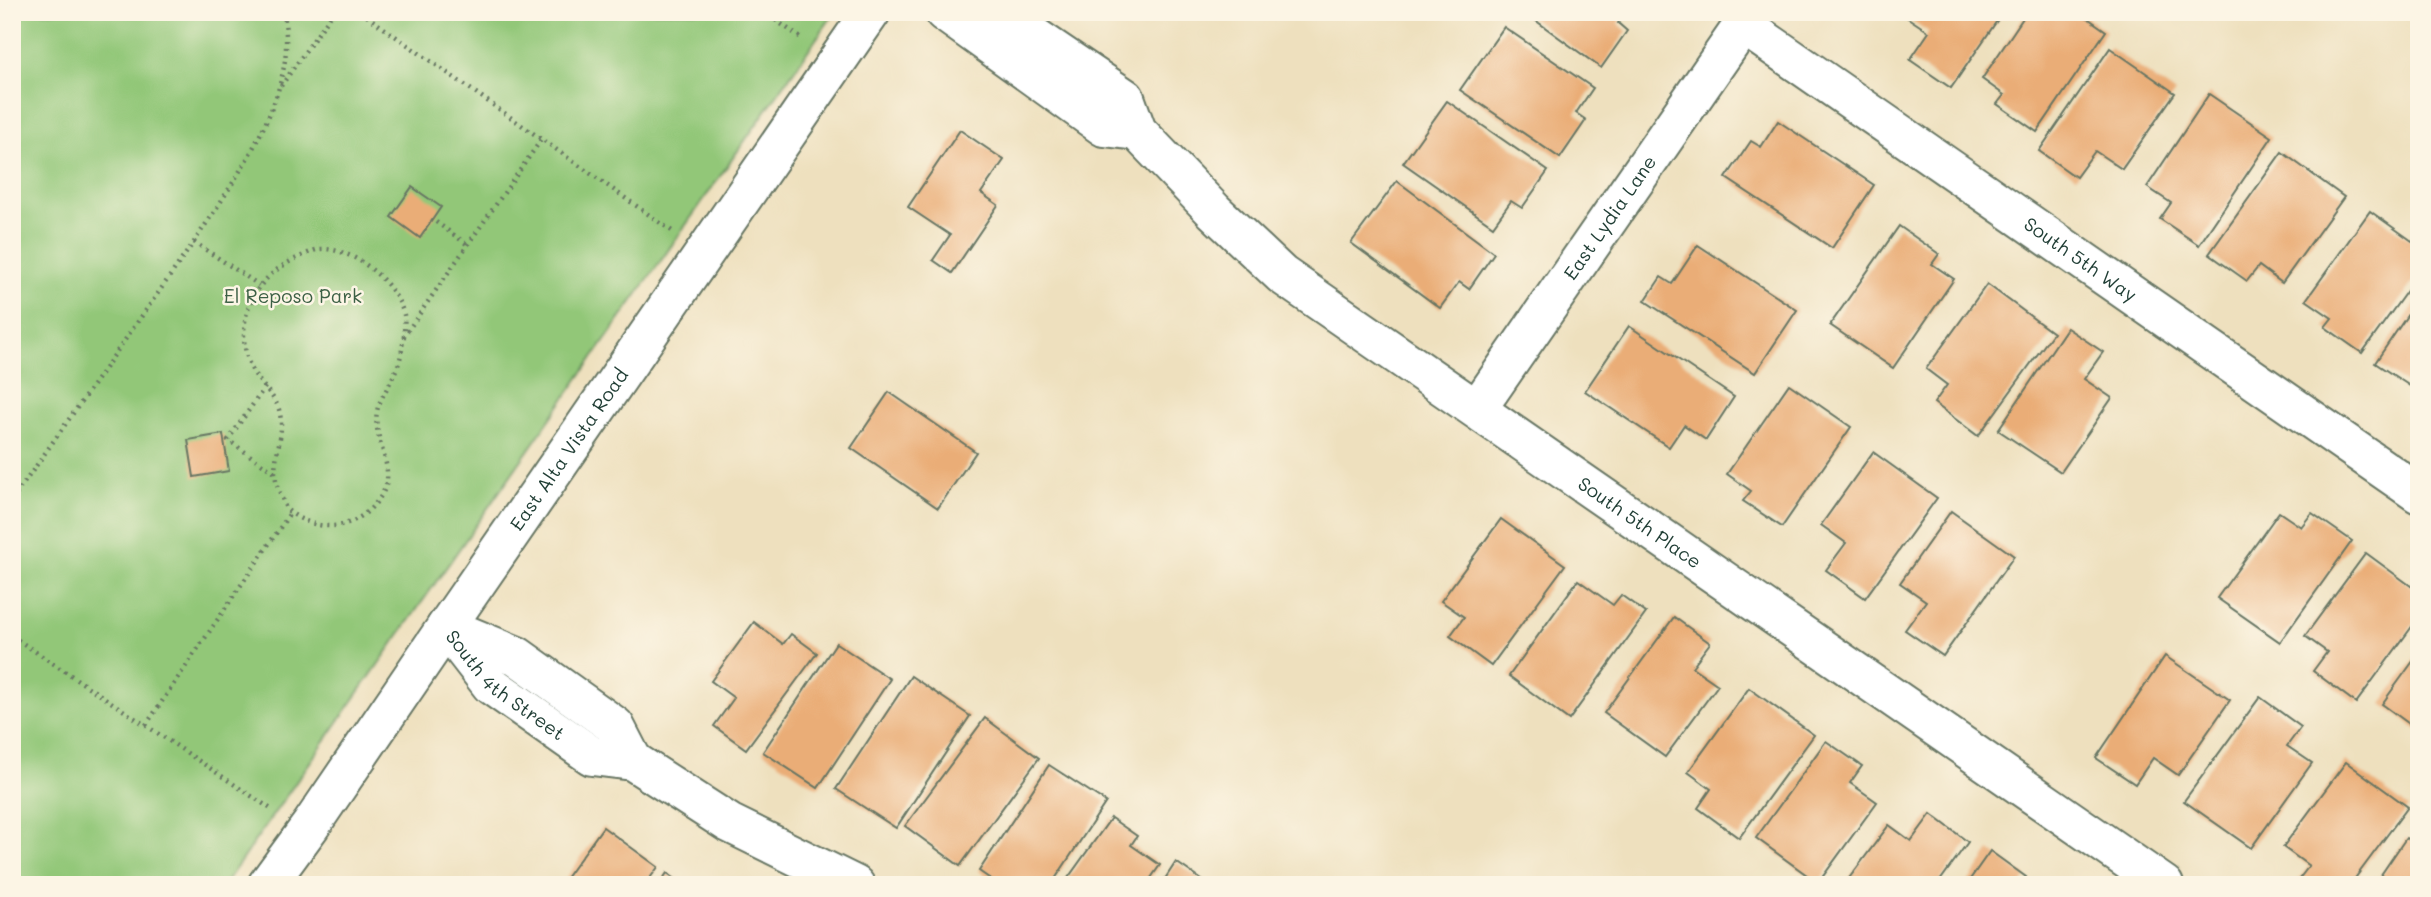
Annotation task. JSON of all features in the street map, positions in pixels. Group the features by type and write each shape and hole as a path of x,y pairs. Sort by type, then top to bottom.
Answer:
{"street":[{"name":"East Alta Vista Road","path":"267,885 871,12"},
{"name":"South 5th Place","path":"944,12 1042,63 1125,99 1137,131 1214,211 1282,275 2164,885"},
{"name":"South 5th Place","path":"998,12 1042,63"},
{"name":"East Lydia Lane","path":"1477,410 1743,25"},
{"name":"South 5th Way","path":"1743,25 2419,494"},
{"name":"South 4th Street","path":"446,627 517,656 582,702 615,726 633,761"},
{"name":"South 4th Street","path":"446,627 491,685 592,756 633,761 729,823 855,885"},
{"path":"558,732 582,702"}],"path":[{"path":"12,500 194,242 258,137 278,89 285,60 284,12"},
{"path":"278,89 332,12"},
{"path":"361,12 705,255"},
{"path":"764,12 837,62"},
{"path":"404,336 541,140"},
{"path":"436,222 468,245"},
{"path":"194,242 259,285"},
{"path":"320,249 341,253 362,262 382,277 404,315 404,336 396,371 377,411 377,433 387,476 386,487 377,502 355,522 339,527 323,526 290,513 286,509 275,473 280,411 256,377 246,355 244,338 248,310 259,285 274,270 298,257 320,249"},
{"path":"265,387 228,440 275,473"},
{"path":"146,725 290,513"},
{"path":"12,636 271,809"}],"green space":[{"name":"El Reposo Park","path":"12,12 835,12 224,885 12,885"}],"building":[{"path":"1524,12 1626,12 1618,23 1627,31 1601,68"},
{"path":"1907,12 2003,12 1951,88 1910,60 1929,32 1905,16"},
{"path":"2027,12 2079,12 2106,31 2037,132 1997,104 2004,95 1982,79"},
{"path":"1504,27 1593,88 1576,113 1586,120 1560,158 1460,90"},
{"path":"2110,48 2175,93 2122,169 2095,151 2076,177 2039,151"},
{"path":"2209,94 2272,137 2199,245 2160,219 2171,203 2147,187"},
{"path":"1447,101 1548,171 1522,208 1511,201 1493,226 1403,163"},
{"path":"1778,121 1874,185 1832,248 1726,178 1751,141 1761,147"},
{"path":"960,130 1004,160 981,193 998,205 952,273 933,260 950,235 908,207"},
{"path":"2282,152 2344,197 2282,283 2259,266 2247,281 2209,254"},
{"path":"1397,181 1494,253 1469,289 1459,282 1440,308 1351,243"},
{"path":"412,187 441,207 420,238 391,217"},
{"path":"2370,211 2419,246 2419,274 2362,353 2325,327 2332,318 2306,300"},
{"path":"1899,226 1939,254 1932,264 1954,279 1893,368 1830,325"},
{"path":"1698,245 1797,310 1755,373 1645,301 1661,277 1672,284"},
{"path":"1987,284 2053,333 1978,436 1934,403 1947,385 1926,369"},
{"path":"2419,298 2419,392 2375,363"},
{"path":"1629,326 1734,397 1706,440 1684,425 1669,447 1585,391"},
{"path":"2067,328 2103,352 2084,379 2112,398 2061,472 1998,430"},
{"path":"1789,384 1851,427 1782,527 1743,501 1751,491 1727,474"},
{"path":"889,392 976,452 938,508 851,448"},
{"path":"223,434 229,471 194,477 188,440"},
{"path":"1873,452 1937,498 1865,598 1826,570 1846,543 1821,525"},
{"path":"1951,511 2014,556 1943,656 1905,630 1926,601 1900,583"},
{"path":"2279,512 2301,527 2312,513 2352,541 2280,642 2217,598"},
{"path":"1501,519 1565,565 1491,666 1450,636 1464,617 1441,601"},
{"path":"2366,553 2419,592 2419,617 2356,703 2313,671 2327,652 2305,636"},
{"path":"1578,580 1613,605 1621,595 1646,613 1569,720 1509,676"},
{"path":"1674,617 1710,643 1692,667 1718,685 1665,757 1604,713"},
{"path":"754,622 783,644 791,634 817,653 746,749 714,726 734,698 711,681"},
{"path":"836,643 890,679 818,788 763,752"},
{"path":"2419,653 2419,731 2382,704"},
{"path":"2165,656 2230,700 2178,775 2153,758 2135,784 2096,758"},
{"path":"911,676 970,716 896,828 836,789"},
{"path":"1749,688 1814,735 1739,838 1698,808 1711,789 1688,772"},
{"path":"2260,697 2301,727 2287,746 2312,763 2251,848 2184,801"},
{"path":"985,718 1039,758 960,866 905,826"},
{"path":"1826,741 1862,766 1850,783 1877,802 1818,883 1756,838"},
{"path":"2346,762 2408,807 2350,885 2306,885 2299,879 2309,866 2283,847"},
{"path":"1049,765 1106,802 1051,885 999,885 979,871"},
{"path":"1931,814 1968,842 1937,885 1844,885 1889,825 1911,841"},
{"path":"1111,818 1137,836 1131,845 1160,865 1146,885 1063,885"},
{"path":"603,827 658,867 645,885 561,885"},
{"path":"2406,838 2419,846 2419,885 2374,885"},
{"path":"1990,851 2026,877 2020,885 1966,885"},
{"path":"1176,862 1209,885 1161,885"},
{"path":"667,873 684,885 659,885"}]}
